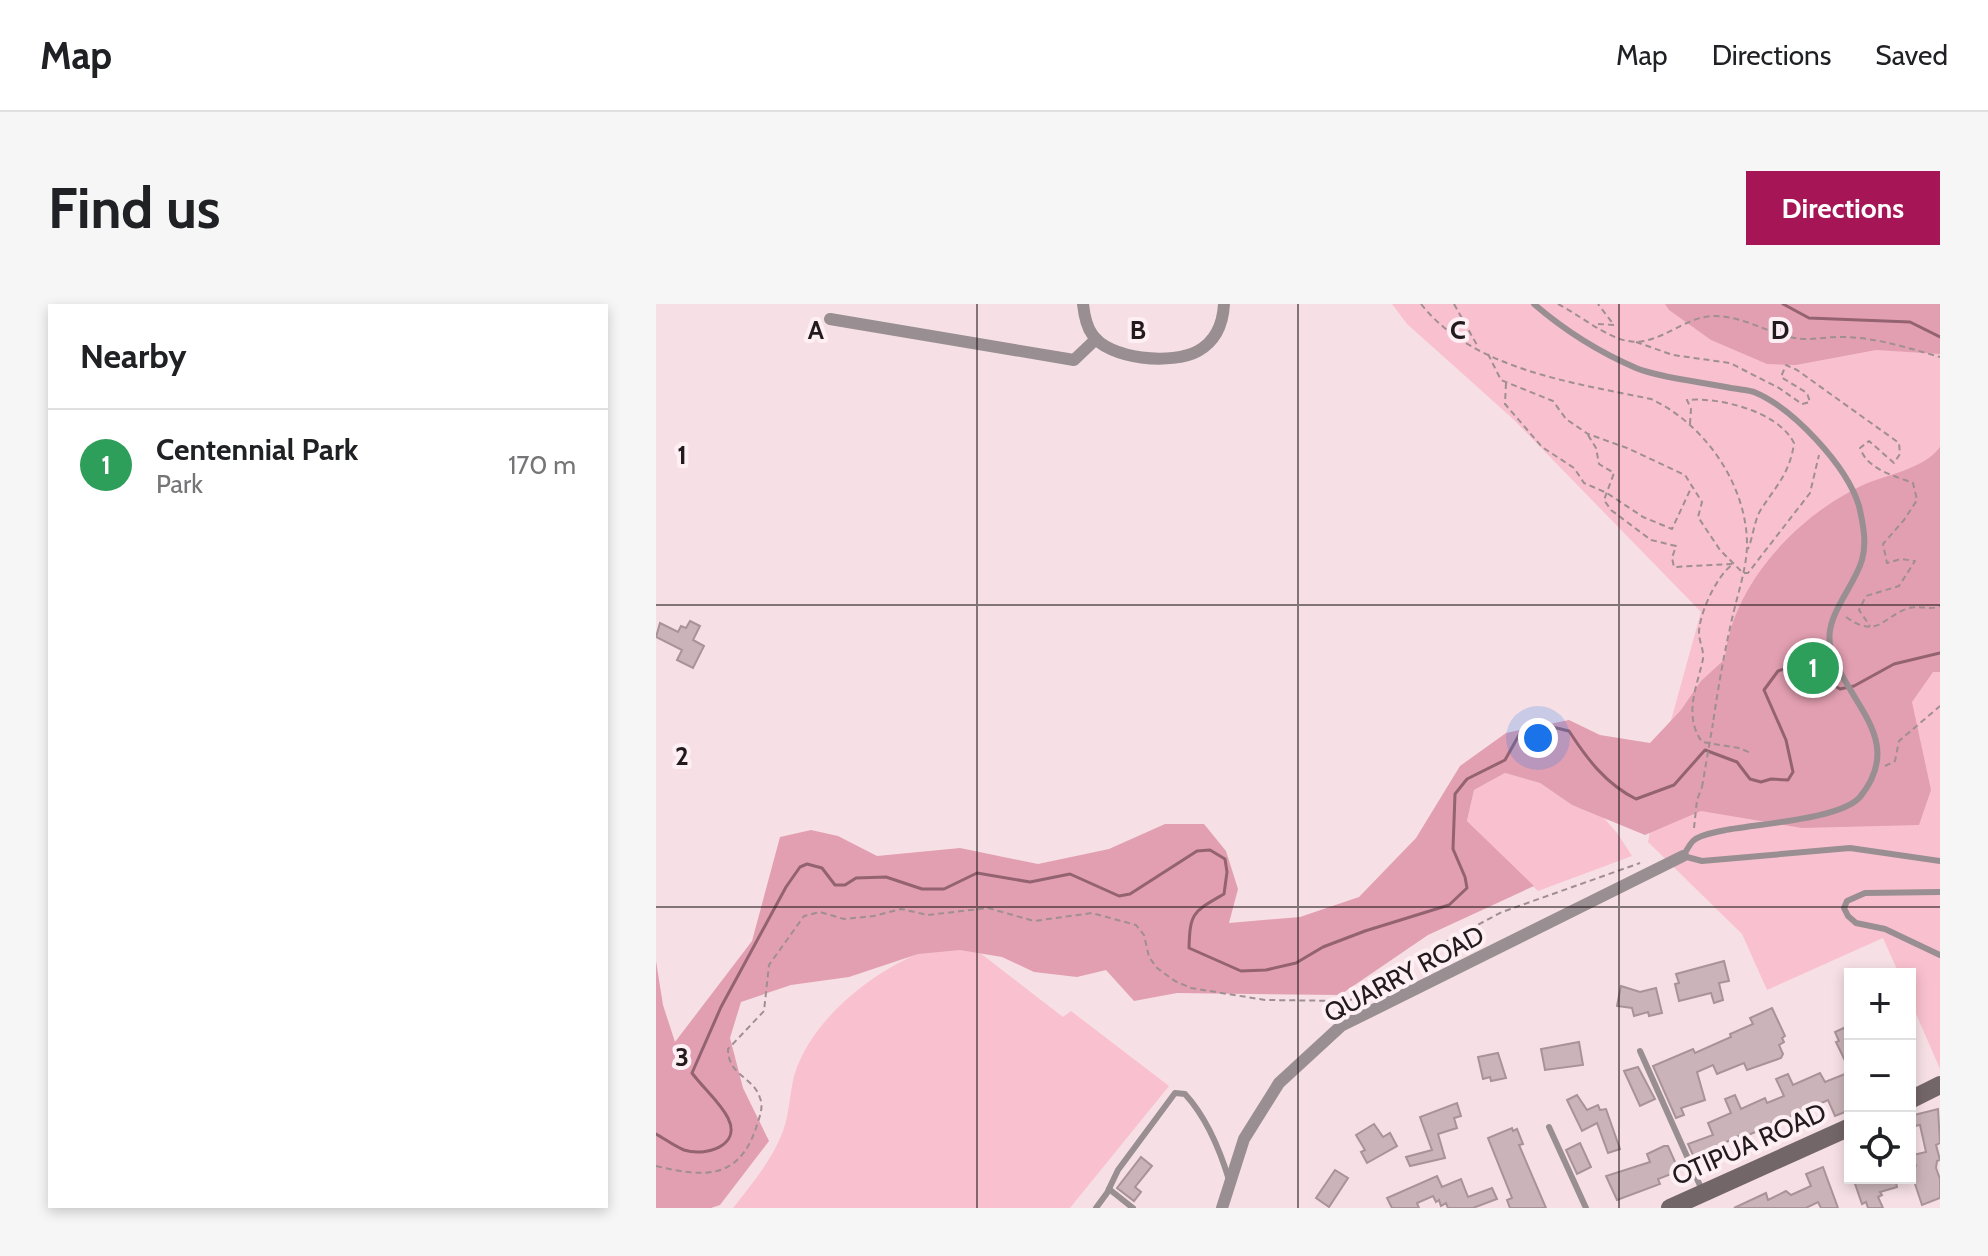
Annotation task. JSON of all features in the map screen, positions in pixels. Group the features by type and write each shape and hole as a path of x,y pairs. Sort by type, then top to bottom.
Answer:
{"street":[{"path":"1083,304 1092,335 1110,351 1131,357 1178,358 1198,351 1214,338 1223,319 1224,304"},
{"path":"830,319 1074,360 1096,339"},
{"name":"QUARRY ROAD","path":"1222,1208 1244,1139 1279,1083 1341,1026 1683,856"},
{"path":"1916,1097 1940,1085"},
{"name":"OTIPUA ROAD","path":"1670,1208 1844,1130"}],"lane":[{"path":"1534,304 1564,329 1638,369 1754,392 1795,420 1822,446 1838,466 1858,503 1864,530 1862,559 1829,632 1831,648 1841,673 1864,711 1878,747 1878,764 1858,800 1830,814 1747,826 1694,839 1683,856 1702,861 1850,848 1940,861"},
{"path":"1940,892 1865,893 1847,901 1844,908 1856,923 1885,929 1940,955"},
{"path":"1640,1051 1703,1193"},
{"path":"1096,1208 1118,1170 1170,1095 1180,1092 1190,1099 1210,1132 1230,1181"},
{"path":"1549,1127 1586,1208"},
{"path":"1109,1189 1133,1208"}],"path":[{"path":"1421,304 1453,333 1512,367 1651,399 1669,407 1690,424 1713,451 1734,486 1745,522 1746,553"},
{"path":"1454,304 1478,348"},
{"path":"1558,304 1625,341 1646,340 1689,321 1715,316 1737,318 1788,337 1883,341 1940,357"},
{"path":"1595,324 1614,325 1598,304"},
{"path":"1488,353 1501,380 1553,401 1566,419 1588,434 1685,475 1702,502 1698,517 1720,550 1743,573"},
{"path":"1506,382 1505,404 1542,447 1574,468 1584,483 1607,493 1643,517 1672,529 1692,486"},
{"path":"1690,424 1691,409 1687,400 1697,399 1755,411 1778,423 1790,434 1794,443 1791,461 1782,482 1760,511 1746,553 1694,817 1694,839"},
{"path":"1588,434 1596,448 1599,464 1614,473 1604,500 1621,518 1651,540 1676,546 1672,558 1674,567 1733,564"},
{"path":"1743,573 1748,573 1810,493 1822,446"},
{"path":"1733,564 1722,571 1699,632 1704,656 1693,687 1693,730 1702,742 1751,753"},
{"path":"1838,611 1852,621 1876,626 1910,608 1929,610 1940,606"},
{"path":"1878,764 1888,767 1895,761 1899,741 1940,706"},
{"path":"656,1166 710,1174 726,1169 741,1158 762,1109 754,1088 731,1066 728,1049 764,1011 769,965 804,916 811,913 820,912 844,919 901,909 928,915 988,908 1034,921 1092,913 1136,925 1144,935 1149,957 1157,968 1191,988 1265,1000 1349,1001 1430,950 1502,912 1645,861"}],"shaded area":[{"path":"1392,304 1940,304 1940,1069 1916,1014 1916,968 1896,968 1883,938 1767,990 1742,934 1648,842 1670,724 1701,612 1512,418 1407,324"},
{"path":"1665,304 1940,304 1940,354 1876,350 1796,365 1767,364 1711,340"},
{"path":"1940,447 1940,672 1933,672 1912,702 1931,790 1919,825 1802,828 1701,811 1645,835 1572,805 1540,783 1505,773 1474,790 1467,821 1534,886 1428,935 1340,995 1177,993 1134,1001 1106,970 1077,977 1034,972 1002,957 960,950 918,954 849,977 791,985 741,1002 730,1038 743,1088 769,1141 720,1205 711,1208 656,1208 656,961 663,1005 675,1042 752,941 780,837 811,830 838,836 877,856 960,848 1038,864 1109,849 1165,824 1204,824 1226,851 1238,889 1229,923 1300,917 1359,897 1416,838 1460,766 1506,733 1569,720 1600,735 1650,743 1681,710 1701,681 1725,659 1739,606 1753,581 1790,536 1835,500 1868,483 1913,467"},
{"path":"1505,773 1540,783 1572,805 1602,816 1632,856 1538,891 1467,821 1474,790"},
{"path":"962,939 1063,1017 1071,1011 1169,1086 1070,1208 733,1208 775,1148 785,1125 797,1067 812,1038 828,1018 868,982 891,967 914,955"}],"building":[{"path":"690,621 700,626 693,640 704,646 693,668 677,660 682,650 656,637 660,623 678,632 681,626 686,628"},
{"path":"1724,961 1729,981 1719,983 1723,1000 1714,1003 1711,993 1679,1001 1676,974"},
{"path":"1621,986 1640,992 1656,988 1662,1013 1649,1016 1648,1012 1634,1016 1632,1008 1617,1006"},
{"path":"1772,1008 1785,1036 1782,1038 1784,1042 1779,1045 1783,1054 1781,1058 1747,1070 1744,1063 1717,1074 1713,1065 1697,1072 1705,1100 1681,1108 1684,1115 1676,1118 1653,1066 1693,1049 1695,1053 1731,1037 1730,1034 1753,1024 1750,1018"},
{"path":"1844,1028 1844,1059 1836,1042 1839,1041 1835,1032"},
{"path":"1579,1042 1583,1065 1545,1070 1541,1049"},
{"path":"1498,1053 1506,1078 1483,1079 1478,1057"},
{"path":"1638,1067 1655,1099 1640,1106 1624,1071"},
{"path":"1820,1073 1825,1082 1844,1074 1844,1112 1835,1116 1828,1100 1724,1143 1729,1158 1697,1164 1688,1144 1713,1135 1708,1123 1731,1113 1725,1099 1735,1095 1741,1109 1765,1098 1767,1103 1784,1096 1776,1079 1788,1074 1793,1085"},
{"path":"1577,1095 1587,1110 1598,1105 1600,1110 1606,1109 1620,1149 1608,1153 1597,1123 1582,1131 1567,1100"},
{"path":"1457,1103 1461,1116 1454,1118 1457,1128 1438,1134 1445,1158 1410,1166 1406,1157 1432,1150 1420,1117"},
{"path":"1938,1109 1940,1143 1936,1145 1940,1160 1936,1168 1940,1179 1940,1198 1922,1205 1915,1184 1916,1154 1926,1152 1920,1125 1916,1126 1916,1114"},
{"path":"1374,1124 1383,1137 1390,1133 1397,1146 1367,1163 1361,1152 1365,1150 1356,1135"},
{"path":"1512,1128 1513,1131 1517,1129 1523,1144 1519,1145 1546,1208 1510,1208 1507,1200 1512,1198 1488,1138"},
{"path":"1580,1143 1591,1167 1577,1174 1566,1150"},
{"path":"1668,1146 1679,1171 1658,1179 1660,1184 1617,1200 1606,1176 1650,1162 1647,1154"},
{"path":"1141,1157 1152,1166 1135,1187 1141,1192 1134,1201 1117,1188"},
{"path":"1823,1167 1838,1208 1821,1208 1818,1202 1806,1208 1734,1208 1766,1193 1768,1200 1786,1191 1791,1195 1811,1186 1806,1174"},
{"path":"1335,1170 1348,1178 1329,1207 1316,1198"},
{"path":"1437,1176 1442,1187 1461,1179 1468,1197 1492,1188 1497,1199 1473,1208 1448,1208 1446,1203 1441,1206 1439,1200 1436,1202 1433,1196 1417,1203 1419,1208 1392,1208 1387,1198"},
{"path":"1855,1184 1896,1184 1897,1187 1880,1192 1882,1195 1878,1197 1883,1208 1868,1208 1866,1202 1862,1204"}],"waterway":[{"path":"1783,304 1809,318 1910,322 1940,337"},
{"path":"656,1134 692,1152 719,1147 730,1136 731,1128 725,1112 692,1073 721,1007 786,887 800,867 807,864 822,868 835,885 845,885 856,878 886,877 922,889 944,889 977,873 1030,882 1070,874 1119,896 1130,894 1197,851 1210,850 1225,859 1224,894 1195,914 1189,948 1241,971 1266,970 1296,963 1323,947 1365,931 1449,905 1467,888 1453,849 1455,794 1467,779 1505,760 1519,735 1544,725 1569,731 1598,770 1615,786 1636,799 1674,785 1705,750 1737,762 1750,779 1761,782 1788,780 1793,772 1786,740 1764,690 1778,671 1797,664 1840,689 1854,686 1894,664 1940,653"}],"place":[{"name":"Centennial Park","path":"1813,668"}]}
